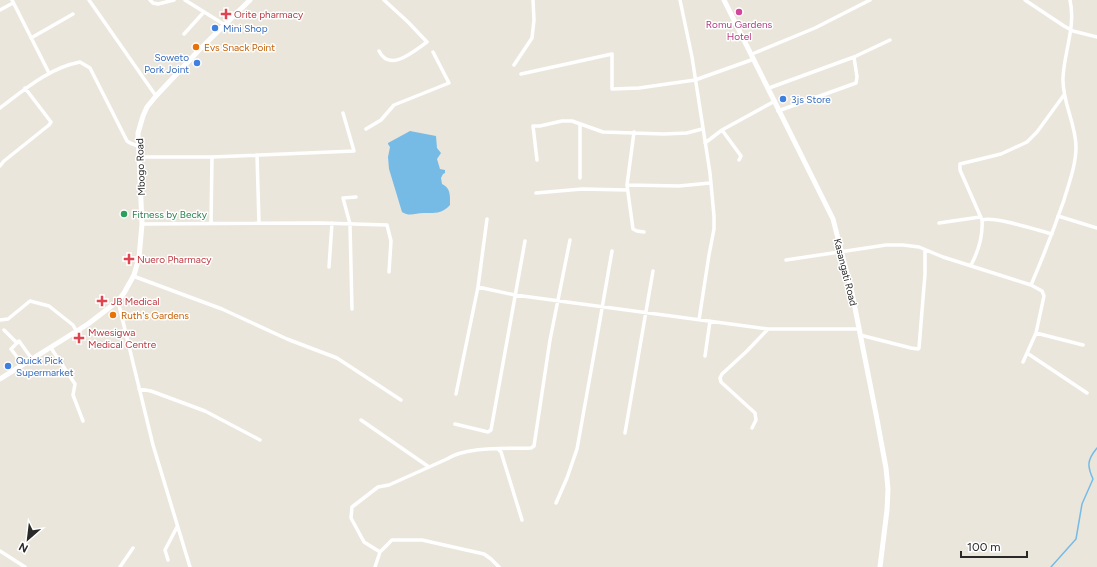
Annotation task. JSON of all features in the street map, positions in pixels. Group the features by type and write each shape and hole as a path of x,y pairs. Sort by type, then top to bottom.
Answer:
{"street":[{"path":"89,0 156,96"},
{"path":"150,0 153,4 158,4 174,0"},
{"path":"185,0 191,2 225,25"},
{"name":"Mbogo Road","path":"0,379 77,332 105,312 118,301 130,284 139,258 142,224 138,133 143,116 156,96 250,0"},
{"path":"379,51 382,56 386,58 396,60 402,59 427,42 384,0"},
{"path":"514,65 532,38 534,20 533,0"},
{"path":"680,0 692,57 705,143 714,229 699,320"},
{"name":"Kasangati Road","path":"724,0 775,100 778,112 833,219 852,293 876,414 888,489 880,567"},
{"path":"521,74 612,54 612,89 639,88 695,80 753,57 870,0"},
{"path":"1025,0 1071,30 1097,37"},
{"path":"1031,285 1058,216 1073,167 1076,146 1064,95 1063,78 1071,30 1072,13 1070,0"},
{"path":"0,10 13,2 49,73"},
{"path":"184,34 204,12"},
{"path":"31,38 73,14"},
{"path":"769,88 854,57 890,40"},
{"path":"366,129 381,120 394,105 449,83 433,52"},
{"path":"778,112 856,82 857,77 854,57"},
{"path":"0,108 25,88 49,73 80,62 90,68 127,141 138,146"},
{"path":"0,166 4,160 50,125 51,122 25,88"},
{"path":"971,265 979,241 981,218 960,170 960,164 1002,154 1027,142 1037,132 1064,95"},
{"path":"705,143 722,130 775,100"},
{"path":"139,157 212,157 354,151 343,113"},
{"path":"537,160 533,126 562,121 572,121 603,132 664,134 686,133 702,129"},
{"path":"580,124 580,178"},
{"path":"722,130 730,143 741,156 739,160"},
{"path":"634,132 627,188 633,229 644,232"},
{"path":"257,155 259,223"},
{"path":"211,224 212,157"},
{"path":"536,193 582,189 679,186 710,182"},
{"path":"352,309 350,224 343,198 356,197"},
{"path":"1058,216 1097,228"},
{"path":"939,223 981,218 1052,234"},
{"path":"456,394 478,287 487,219"},
{"path":"329,267 332,223"},
{"path":"142,224 332,223 387,225 391,241 389,272"},
{"path":"380,552 364,542 351,518 352,507 378,486 389,485 453,455 465,452 498,449 531,448 534,445 550,340 570,240"},
{"path":"455,424 488,432 492,430 525,241"},
{"path":"786,260 886,245 903,245 919,247 943,257 971,265 1011,280 1031,285 1042,291 1044,296 1036,333 1022,362"},
{"path":"860,335 911,348 919,348 925,289 925,250"},
{"path":"556,503 569,473 577,449 612,251"},
{"path":"625,433 653,271"},
{"path":"133,276 222,309 287,339 337,358 401,400"},
{"path":"478,287 515,295 768,329 858,329"},
{"path":"0,320 8,319 30,301 49,306 73,325 77,332"},
{"path":"118,301 153,445 190,567"},
{"path":"705,356 710,321"},
{"path":"752,428 756,420 755,413 721,382 720,378 722,374 768,329"},
{"path":"4,330 17,343 19,341 32,359"},
{"path":"1036,333 1083,345"},
{"path":"17,343 11,349 23,365"},
{"path":"51,348 75,384 72,395 83,421"},
{"path":"1026,353 1087,393"},
{"path":"139,388 151,391 205,412 260,440"},
{"path":"361,420 429,467"},
{"path":"498,449 501,452 522,520"},
{"path":"168,560 165,550 177,527"},
{"path":"375,567 380,552 392,540 422,540 484,554 499,567"},
{"path":"120,567 133,548"},
{"path":"0,551 24,567"}],"water":[{"path":"410,131 436,136 437,148 441,153 437,159 440,169 445,170 445,173 441,178 442,184 447,188 450,195 450,205 441,211 435,213 410,215 402,212 389,169 388,157 390,147 388,143"}],"waterway":[{"path":"1051,567 1076,539 1082,504 1093,479 1089,463 1091,456 1097,448"}],"place":[{"name":"Romu Gardens Hotel","path":"739,12"},
{"name":"Orite pharmacy","path":"226,14"},
{"name":"Mini Shop","path":"215,28"},
{"name":"Evs Snack Point","path":"196,47"},
{"name":"Soweto Pork Joint","path":"197,63"},
{"name":"3js Store","path":"783,99"},
{"name":"Fitness by Becky","path":"124,214"},
{"name":"Nuero Pharmacy","path":"129,259"},
{"name":"JB Medical","path":"102,301"},
{"name":"Ruth's Gardens","path":"113,315"},
{"name":"Mwesigwa Medical Centre","path":"79,338"},
{"name":"Quick Pick Supermarket","path":"8,366"}]}
